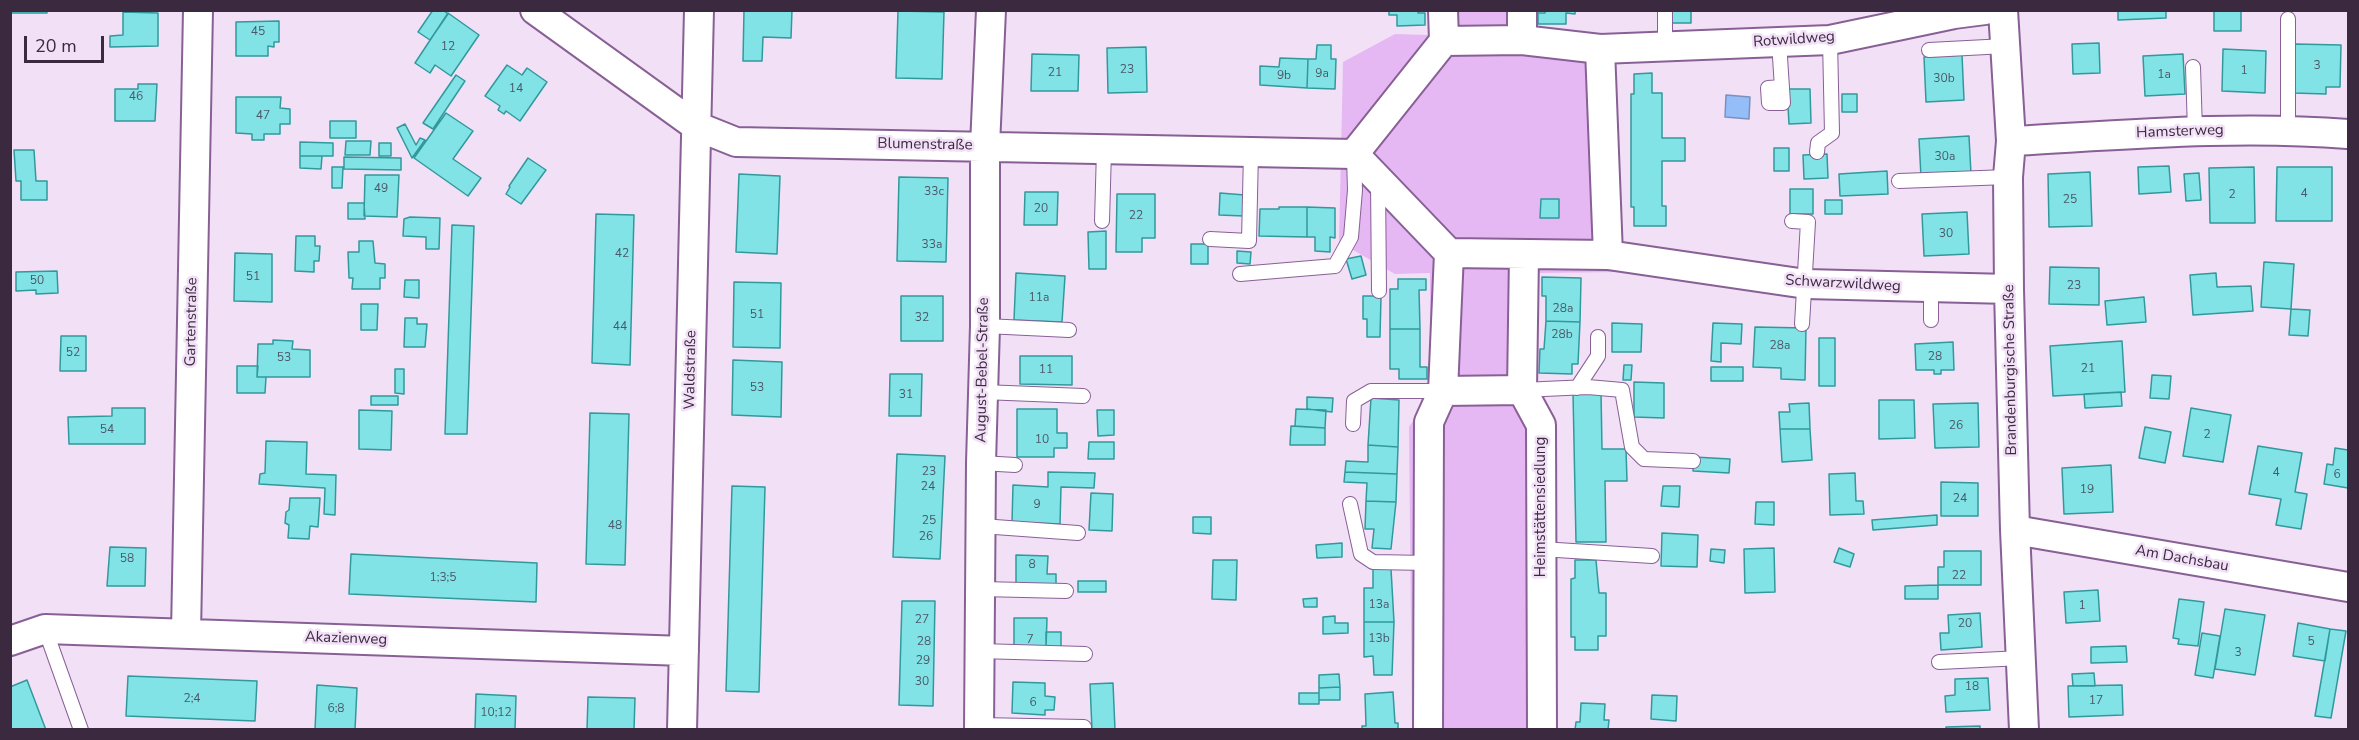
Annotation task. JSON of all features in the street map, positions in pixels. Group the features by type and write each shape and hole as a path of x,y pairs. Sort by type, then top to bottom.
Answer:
{"street":[{"name":"Gartenstraße","path":"186,633 198,10"},
{"name":"Blumenstraße","path":"535,10 696,126 736,142 1354,154"},
{"name":"Waldstraße","path":"682,729 699,10"},
{"name":"August-Bebel-Straße","path":"979,727 981,463 986,326 985,146 991,10"},
{"path":"1443,10 1444,41 1354,154 1449,253 1608,255 1600,49 1522,40 1444,41"},
{"path":"1522,10 1522,40"},
{"name":"Rotwildweg","path":"1600,49 1830,40 1954,14 1985,10"},
{"name":"Brandenburgische Straße","path":"2003,10 2011,141 2008,177 2009,289 2015,530 2024,729"},
{"name":"Hamsterweg","path":"2011,141 2195,131 2288,129 2349,134"},
{"path":"1428,729 1429,422 1443,391 1449,253"},
{"name":"Heimstättensiedlung","path":"1524,254 1522,390 1540,425 1542,729"},
{"name":"Schwarzwildweg","path":"1608,255 1806,284 2009,289"},
{"path":"1443,391 1522,390"},
{"name":"Am Dachsbau","path":"2015,530 2349,587"},
{"name":"Akazienweg","path":"10,641 45,629 684,651"}],"lane":[{"path":"1665,10 1665,46"},
{"path":"2288,19 2288,129"},
{"path":"1817,152 1818,143 1832,133 1830,40"},
{"path":"1779,42 1782,87"},
{"path":"1929,50 2006,46"},
{"path":"2193,67 2195,131"},
{"path":"1102,221 1104,150"},
{"path":"1210,239 1249,241 1251,152"},
{"path":"1240,274 1335,266 1351,237 1355,190 1354,154"},
{"path":"1899,181 2008,177"},
{"path":"1378,179 1379,291"},
{"path":"1792,221 1814,222 1802,324"},
{"path":"1931,288 1931,320"},
{"path":"986,326 1069,330"},
{"path":"1577,388 1598,356 1598,337"},
{"path":"1522,390 1577,388 1622,390 1632,447 1644,459 1692,461"},
{"path":"1353,424 1354,401 1371,391 1443,391"},
{"path":"983,392 1083,396"},
{"path":"981,463 1015,465"},
{"path":"1350,504 1361,554 1372,562 1428,563"},
{"path":"981,526 1078,533"},
{"path":"1541,549 1652,556"},
{"path":"981,589 1066,591"},
{"path":"45,629 81,729"},
{"path":"979,651 1085,654"},
{"path":"1939,662 2022,658"},
{"path":"979,727 1084,727"}],"shaded area":[{"path":"1429,11 1533,11 1533,35 1614,36 1620,272 1537,273 1533,394 1555,729 1412,729 1409,427 1430,395 1430,273 1395,274 1339,242 1343,62 1395,34 1429,35"}],"water":[{"path":"1726,95 1750,97 1749,119 1725,117"}],"building":[{"path":"10,10 47,10 47,13 10,13"},
{"path":"433,10 443,10 448,14 430,40 418,32"},
{"path":"744,10 792,10 791,38 763,37 762,61 743,61"},
{"path":"1389,10 1418,10 1418,13 1425,13 1425,25 1397,26 1397,15 1389,15"},
{"path":"1545,10 1575,10 1575,14 1566,13 1566,24 1538,24 1538,13 1545,13"},
{"path":"1672,10 1691,10 1691,23 1672,23"},
{"path":"2118,10 2166,10 2166,18 2118,20"},
{"path":"2214,10 2241,10 2241,31 2214,31"},
{"path":"898,11 944,12 942,79 896,78"},
{"path":"123,12 158,13 158,46 110,47 110,36 123,35"},
{"path":"448,13 479,35 451,76 435,65 430,73 415,63"},
{"path":"279,21 279,42 274,42 274,47 268,46 268,56 236,56 236,22"},
{"path":"2099,43 2100,73 2073,74 2072,44"},
{"path":"2295,44 2341,45 2340,87 2326,87 2326,94 2293,93"},
{"path":"1317,45 1331,45 1331,59 1336,59 1335,89 1307,88 1308,59 1316,59"},
{"path":"1146,47 1147,92 1108,93 1107,48"},
{"path":"2223,49 2266,51 2265,93 2222,91"},
{"path":"1032,54 1079,55 1078,91 1031,91"},
{"path":"2183,54 2185,94 2145,96 2143,56"},
{"path":"1962,55 1964,100 1926,102 1924,57"},
{"path":"1280,58 1308,59 1307,88 1260,85 1260,66 1279,67"},
{"path":"507,65 522,75 527,68 547,82 520,121 506,111 504,114 498,110 500,106 485,96"},
{"path":"1652,73 1652,93 1662,93 1662,138 1685,138 1685,161 1662,161 1662,206 1666,206 1666,226 1634,226 1634,207 1631,207 1631,94 1634,94 1634,74"},
{"path":"456,75 465,81 433,129 423,123"},
{"path":"138,84 157,84 155,121 115,121 115,89 138,89"},
{"path":"1787,89 1810,89 1811,123 1789,124"},
{"path":"1842,94 1857,94 1857,112 1842,112"},
{"path":"236,97 281,97 280,108 290,109 290,124 280,124 280,134 264,134 264,140 252,140 252,134 236,133"},
{"path":"446,113 473,131 453,159 481,178 468,196 414,158"},
{"path":"330,121 356,121 356,138 330,138"},
{"path":"405,124 416,145 420,138 425,140 412,158 397,128"},
{"path":"1969,136 1971,174 1921,177 1919,139"},
{"path":"346,141 371,141 370,155 345,155"},
{"path":"300,142 333,143 333,156 300,156"},
{"path":"379,143 391,143 391,156 379,156"},
{"path":"1774,148 1789,148 1789,171 1774,171"},
{"path":"14,150 34,150 36,181 47,181 47,200 21,200 21,181 16,181"},
{"path":"1827,154 1828,178 1804,179 1803,155"},
{"path":"300,156 322,156 321,169 300,168"},
{"path":"344,157 401,158 401,170 344,169"},
{"path":"528,158 546,170 521,204 506,194"},
{"path":"2169,166 2171,192 2139,194 2138,167"},
{"path":"332,167 343,167 342,188 332,188"},
{"path":"2254,167 2255,223 2210,223 2209,168"},
{"path":"2277,167 2332,167 2332,221 2276,221"},
{"path":"1887,171 1888,194 1840,196 1839,174"},
{"path":"2090,172 2092,226 2049,227 2048,174"},
{"path":"2199,173 2201,200 2186,201 2184,174"},
{"path":"739,174 780,176 777,254 736,252"},
{"path":"365,175 399,175 397,217 364,216"},
{"path":"899,177 948,178 946,262 897,261"},
{"path":"1790,189 1813,189 1813,214 1790,214"},
{"path":"1025,192 1058,192 1057,225 1024,225"},
{"path":"1220,193 1245,195 1244,216 1219,215"},
{"path":"1117,194 1155,194 1155,238 1142,238 1142,252 1116,252"},
{"path":"1541,199 1559,199 1559,218 1540,218"},
{"path":"1825,200 1842,200 1842,214 1825,214"},
{"path":"348,203 364,203 365,219 348,219"},
{"path":"1279,207 1307,207 1307,237 1259,236 1260,209 1279,209"},
{"path":"1307,207 1335,208 1335,238 1330,237 1330,252 1315,251 1315,237 1307,237"},
{"path":"1967,212 1969,254 1924,256 1922,214"},
{"path":"596,214 634,215 630,365 592,363"},
{"path":"410,217 440,218 439,249 426,249 426,237 403,236 404,219"},
{"path":"452,225 474,226 467,434 445,434"},
{"path":"1106,231 1106,269 1089,269 1088,232"},
{"path":"296,236 315,236 315,246 320,246 319,261 314,261 314,272 295,271"},
{"path":"359,241 373,241 375,263 385,264 385,278 380,278 380,289 352,289 353,278 349,278 348,252 359,252"},
{"path":"1191,244 1208,244 1208,264 1191,264"},
{"path":"1237,251 1251,252 1250,264 1237,263"},
{"path":"235,253 272,254 272,302 234,301"},
{"path":"1361,256 1366,275 1352,279 1346,259"},
{"path":"2264,262 2294,264 2291,309 2261,307"},
{"path":"2050,267 2099,268 2099,305 2049,304"},
{"path":"57,271 58,293 36,294 36,290 16,291 16,272"},
{"path":"1016,273 1065,276 1062,322 1014,320"},
{"path":"2216,273 2217,287 2251,286 2253,311 2193,315 2190,275"},
{"path":"1542,277 1581,278 1580,322 1546,321 1546,296 1542,296"},
{"path":"1398,279 1426,279 1426,290 1419,290 1420,329 1390,329 1390,289 1398,289"},
{"path":"405,280 419,280 419,298 404,297"},
{"path":"734,282 781,283 780,348 733,347"},
{"path":"901,296 943,296 943,341 901,341"},
{"path":"1363,296 1381,296 1380,337 1367,337 1367,319 1363,319"},
{"path":"2144,297 2146,322 2107,325 2105,301"},
{"path":"361,304 378,304 377,330 361,330"},
{"path":"2291,309 2310,310 2308,336 2289,335"},
{"path":"405,318 417,318 417,324 427,324 425,347 404,347"},
{"path":"1546,321 1580,322 1578,364 1572,364 1572,374 1539,373 1540,349 1544,349"},
{"path":"1612,323 1642,324 1641,352 1612,352"},
{"path":"1713,323 1742,324 1741,344 1721,343 1721,362 1711,361"},
{"path":"1755,327 1806,328 1805,380 1781,379 1781,368 1753,367"},
{"path":"1390,329 1420,329 1420,367 1427,367 1427,379 1399,379 1399,369 1390,369"},
{"path":"61,336 86,336 86,371 60,371"},
{"path":"1819,338 1835,338 1835,386 1819,386"},
{"path":"273,340 293,341 292,349 310,350 310,377 257,377 258,344 273,344"},
{"path":"2122,341 2125,392 2053,396 2050,346"},
{"path":"1953,342 1954,370 1941,370 1941,374 1934,374 1934,370 1916,370 1915,344"},
{"path":"1020,356 1072,356 1072,385 1020,384"},
{"path":"733,360 782,362 781,417 732,415"},
{"path":"1624,365 1632,365 1631,380 1623,380"},
{"path":"237,366 258,366 257,377 266,377 265,393 237,393"},
{"path":"1711,367 1743,367 1743,381 1711,381"},
{"path":"395,369 404,369 404,394 395,393"},
{"path":"890,374 922,374 921,416 889,416"},
{"path":"2152,375 2171,376 2169,399 2150,398"},
{"path":"1634,382 1664,383 1664,418 1634,417"},
{"path":"1601,392 1602,449 1626,449 1627,481 1605,481 1606,542 1576,542 1573,393"},
{"path":"2121,392 2122,406 2085,408 2084,394"},
{"path":"371,396 398,396 398,405 371,405"},
{"path":"1307,397 1333,398 1332,412 1307,409"},
{"path":"1371,398 1399,400 1398,447 1368,445"},
{"path":"1879,400 1914,400 1915,438 1879,439"},
{"path":"1809,403 1810,429 1780,429 1779,412 1790,412 1789,404"},
{"path":"1978,403 1979,447 1935,448 1933,404"},
{"path":"112,408 145,408 145,444 69,444 68,417 112,416"},
{"path":"2191,408 2231,415 2223,462 2183,456"},
{"path":"1017,409 1057,409 1057,433 1067,433 1067,448 1054,448 1054,457 1017,457"},
{"path":"1296,409 1326,410 1325,428 1295,426"},
{"path":"359,410 392,411 391,450 359,449"},
{"path":"1097,410 1114,410 1114,435 1098,436"},
{"path":"590,413 629,414 625,565 586,564"},
{"path":"1291,426 1325,428 1325,445 1290,445"},
{"path":"2145,427 2171,432 2165,463 2139,458"},
{"path":"1780,429 1810,429 1812,460 1782,462"},
{"path":"266,441 307,442 306,474 336,475 335,515 324,514 325,488 259,484 260,474 265,473"},
{"path":"1089,442 1114,442 1114,459 1088,459"},
{"path":"1368,445 1398,447 1397,474 1345,472 1346,461 1368,462"},
{"path":"2258,446 2302,453 2295,492 2307,494 2301,529 2276,525 2281,499 2249,494"},
{"path":"2335,448 2348,450 2348,488 2324,484 2327,464 2333,465"},
{"path":"897,454 945,456 940,559 893,557"},
{"path":"1694,457 1730,459 1729,473 1693,471"},
{"path":"2111,465 2113,512 2064,514 2062,468"},
{"path":"1048,472 1095,473 1094,488 1061,487 1060,524 1012,522 1013,485 1048,487"},
{"path":"1345,472 1397,474 1396,502 1366,501 1367,483 1344,482"},
{"path":"1855,473 1856,501 1863,501 1864,514 1830,515 1829,474"},
{"path":"1941,482 1978,483 1978,516 1941,516"},
{"path":"732,486 765,487 759,692 726,691"},
{"path":"1663,486 1680,486 1679,507 1661,506"},
{"path":"1091,493 1113,494 1112,531 1089,530"},
{"path":"290,498 320,498 318,527 310,526 309,539 288,538 289,525 285,523"},
{"path":"1366,501 1396,502 1391,549 1372,548 1374,529 1365,529"},
{"path":"1756,502 1774,502 1774,525 1755,524"},
{"path":"1937,515 1937,525 1873,530 1872,520"},
{"path":"1193,517 1211,517 1211,534 1193,533"},
{"path":"1662,533 1698,535 1697,567 1661,566"},
{"path":"1342,543 1342,557 1317,558 1316,545"},
{"path":"110,547 146,548 145,586 107,586"},
{"path":"1774,548 1775,592 1745,593 1744,549"},
{"path":"1839,548 1854,554 1850,567 1834,562"},
{"path":"1711,549 1725,550 1724,563 1710,561"},
{"path":"1944,551 1981,551 1981,585 1938,585 1938,567 1944,567"},
{"path":"351,554 537,563 536,602 349,594"},
{"path":"1016,555 1048,556 1047,574 1056,574 1056,586 1016,584"},
{"path":"1213,560 1237,560 1236,600 1212,599"},
{"path":"1575,560 1596,560 1599,593 1606,593 1606,636 1598,636 1598,650 1575,650 1575,637 1571,637 1571,579 1575,578"},
{"path":"1373,569 1391,569 1394,622 1364,622 1364,588 1373,588"},
{"path":"1078,581 1106,581 1106,592 1078,592"},
{"path":"1938,585 1938,599 1905,599 1905,586"},
{"path":"2098,590 2100,621 2066,623 2064,592"},
{"path":"1317,598 1317,607 1304,607 1303,599"},
{"path":"2179,599 2204,602 2198,646 2178,644 2179,639 2173,638"},
{"path":"902,601 935,601 933,706 899,705"},
{"path":"2225,609 2265,615 2255,675 2215,669"},
{"path":"1980,613 1982,647 1941,650 1940,633 1949,633 1948,615"},
{"path":"1335,616 1335,623 1348,623 1348,633 1323,634 1323,617"},
{"path":"1014,618 1047,618 1046,648 1014,648"},
{"path":"1364,622 1394,622 1392,675 1374,675 1373,656 1364,657"},
{"path":"2298,623 2330,629 2325,661 2293,656"},
{"path":"2330,629 2346,631 2331,718 2315,716"},
{"path":"1046,632 1061,632 1061,649 1046,648"},
{"path":"2202,633 2220,636 2213,678 2195,675"},
{"path":"2126,646 2127,662 2091,663 2091,647"},
{"path":"2094,673 2095,686 2073,686 2072,674"},
{"path":"1339,674 1340,687 1319,688 1319,675"},
{"path":"128,676 257,681 255,721 126,716"},
{"path":"1988,678 1990,710 1946,712 1945,696 1955,695 1955,679"},
{"path":"27,680 46,730 10,730 10,687"},
{"path":"1013,682 1045,683 1045,696 1055,697 1054,710 1045,710 1045,715 1012,713"},
{"path":"1113,683 1115,730 1092,730 1090,684"},
{"path":"317,685 357,688 355,730 315,730"},
{"path":"2122,685 2123,715 2069,717 2068,686"},
{"path":"1340,687 1340,700 1319,700 1319,688"},
{"path":"1393,692 1395,723 1398,723 1398,730 1362,730 1362,726 1366,726 1365,694"},
{"path":"1299,693 1319,693 1319,704 1299,704"},
{"path":"476,694 516,696 515,730 475,730"},
{"path":"1652,695 1677,696 1676,721 1651,719"},
{"path":"588,697 635,698 634,730 587,730"},
{"path":"1581,703 1605,704 1604,720 1609,720 1608,730 1575,730 1576,722 1580,722"},
{"path":"1980,726 1980,730 1946,730 1946,727"}]}
